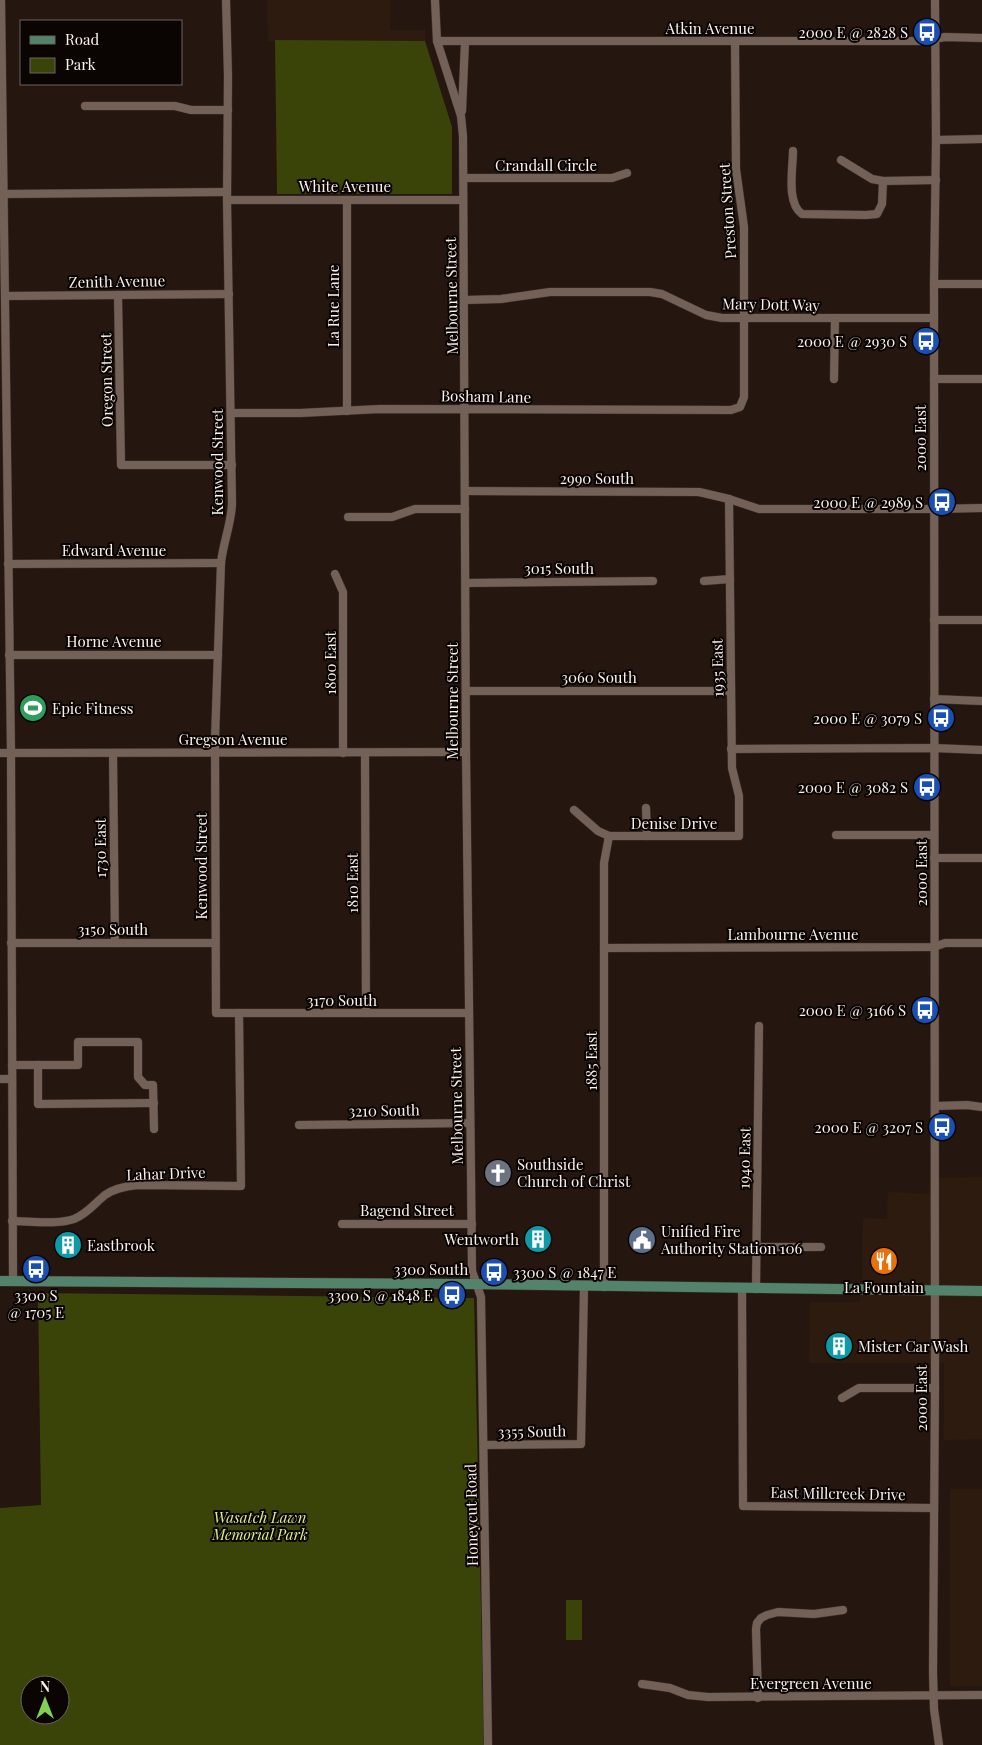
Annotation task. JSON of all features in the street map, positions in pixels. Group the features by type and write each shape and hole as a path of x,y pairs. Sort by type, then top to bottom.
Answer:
{"main road":[{"name":"3300 South","path":"0,1281 982,1291"}],"street":[{"path":"1,0 4,194 2,275 6,296 11,753 13,1281"},
{"name":"Kenwood Street","path":"216,1014 215,753 220,563 231,519 232,465 227,196 226,0"},
{"name":"Melbourne Street","path":"435,0 437,41 461,116"},
{"name":"2000 East","path":"935,0 935,1388 933,1508 934,1696 935,1721 939,1745"},
{"name":"Atkin Avenue","path":"437,41 924,41 945,38 982,38"},
{"name":"Preston Street","path":"736,41 736,169 744,227 744,397 740,407"},
{"name":"Melbourne Street","path":"465,42 464,90 461,116 464,178 465,300 466,752 472,1271 477,1285"},
{"path":"85,106 175,106 189,110 228,110"},
{"path":"936,140 982,139"},
{"path":"793,151 792,196 796,210 802,214 877,214 882,204 883,181"},
{"path":"842,160 872,179 883,181 936,180"},
{"name":"Crandall Circle","path":"464,178 612,178 627,173"},
{"name":"White Avenue","path":"4,194 227,196 347,200 464,200"},
{"name":"La Rue Lane","path":"347,200 347,411"},
{"path":"934,284 982,284"},
{"name":"Mary Dott Way","path":"465,300 550,292 650,292 662,294 706,316 722,318 934,318"},
{"name":"Oregon Street","path":"118,294 121,465 232,465"},
{"name":"Zenith Avenue","path":"6,296 229,294"},
{"path":"834,318 834,379"},
{"path":"934,379 982,379"},
{"name":"Bosham Lane","path":"231,413 380,409 731,410 740,407"},
{"name":"2990 South","path":"465,491 699,492 729,498 759,509 934,510 982,508"},
{"name":"1935 East","path":"729,498 731,748 732,768 739,796 739,836"},
{"path":"348,517 392,517 415,509 466,509"},
{"name":"Edward Avenue","path":"8,564 220,563"},
{"name":"1800 East","path":"334,574 343,592 343,753"},
{"path":"704,581 730,579"},
{"name":"3015 South","path":"466,583 653,581"},
{"path":"934,620 982,620"},
{"name":"Horne Avenue","path":"10,655 218,655"},
{"name":"3060 South","path":"466,691 731,691"},
{"path":"934,700 982,701"},
{"path":"731,748 934,748 982,750"},
{"name":"Gregson Avenue","path":"0,753 466,752"},
{"name":"1730 East","path":"113,753 114,943"},
{"name":"1810 East","path":"365,753 366,1014"},
{"path":"646,808 647,836"},
{"path":"574,810 598,830 609,836"},
{"path":"836,835 934,835"},
{"name":"Denise Drive","path":"609,836 739,836"},
{"name":"1885 East","path":"604,1287 604,863 609,836"},
{"path":"934,858 982,858"},
{"name":"3150 South","path":"11,944 215,943"},
{"name":"Lambourne Avenue","path":"604,948 934,947 945,943 982,943"},
{"name":"3170 South","path":"216,1014 469,1014"},
{"name":"Lahar Drive","path":"12,1221 59,1222 73,1219 84,1214 106,1194 126,1186 241,1186 239,1014"},
{"name":"1940 East","path":"756,1289 759,1026"},
{"path":"12,1066 78,1066 78,1042 138,1042 138,1077 146,1085 153,1085 154,1130"},
{"path":"38,1066 38,1104 154,1103"},
{"path":"0,1079 12,1079"},
{"path":"934,1106 967,1105 982,1107"},
{"name":"3210 South","path":"299,1125 470,1123"},
{"name":"Bagend Street","path":"342,1224 472,1224"},
{"path":"756,1247 821,1246"},
{"name":"Honeycut Road","path":"477,1285 482,1297 488,1745"},
{"name":"3355 South","path":"484,1445 580,1444 584,1287"},
{"name":"East Millcreek Drive","path":"742,1289 742,1506 933,1508"},
{"path":"842,1398 859,1388 935,1388"},
{"path":"758,1698 756,1629 760,1618 778,1612 814,1614 843,1610"},
{"name":"Evergreen Avenue","path":"642,1684 677,1689 696,1696 758,1698 982,1695"}],"shaded area":[{"path":"267,0 390,0 390,30 425,30 425,41 268,41"},
{"path":"982,1177 982,1439 944,1440 944,1363 809,1363 810,1302 860,1302 863,1218 887,1219 888,1192 929,1194 930,1178"},
{"path":"950,1489 982,1489 982,1686 950,1686"}],"green space":[{"path":"275,40 425,41 452,127 452,194 277,194"},
{"name":"Wasatch Lawn Memorial Park","path":"38,1293 474,1298 484,1745 0,1745 0,1508 41,1505"},
{"path":"566,1600 582,1600 582,1640 566,1640"}],"place":[{"name":"2000 E @ 2828 S","path":"927,32"},
{"name":"2000 E @ 2930 S","path":"926,341"},
{"name":"2000 E @ 2989 S","path":"942,502"},
{"name":"Epic Fitness","path":"33,708"},
{"name":"2000 E @ 3079 S","path":"941,718"},
{"name":"2000 E @ 3082 S","path":"927,787"},
{"name":"2000 E @ 3166 S","path":"925,1010"},
{"name":"2000 E @ 3207 S","path":"942,1127"},
{"name":"Southside Church of Christ","path":"498,1173"},
{"name":"Wentworth","path":"538,1239"},
{"name":"Unified Fire Authority Station 106","path":"642,1240"},
{"name":"Eastbrook","path":"68,1245"},
{"name":"La Fountain","path":"884,1261"},
{"name":"3300 S @ 1705 E","path":"36,1269"},
{"name":"3300 S @ 1847 E","path":"494,1272"},
{"name":"3300 S @ 1848 E","path":"452,1295"},
{"name":"Mister Car Wash","path":"839,1346"}]}
